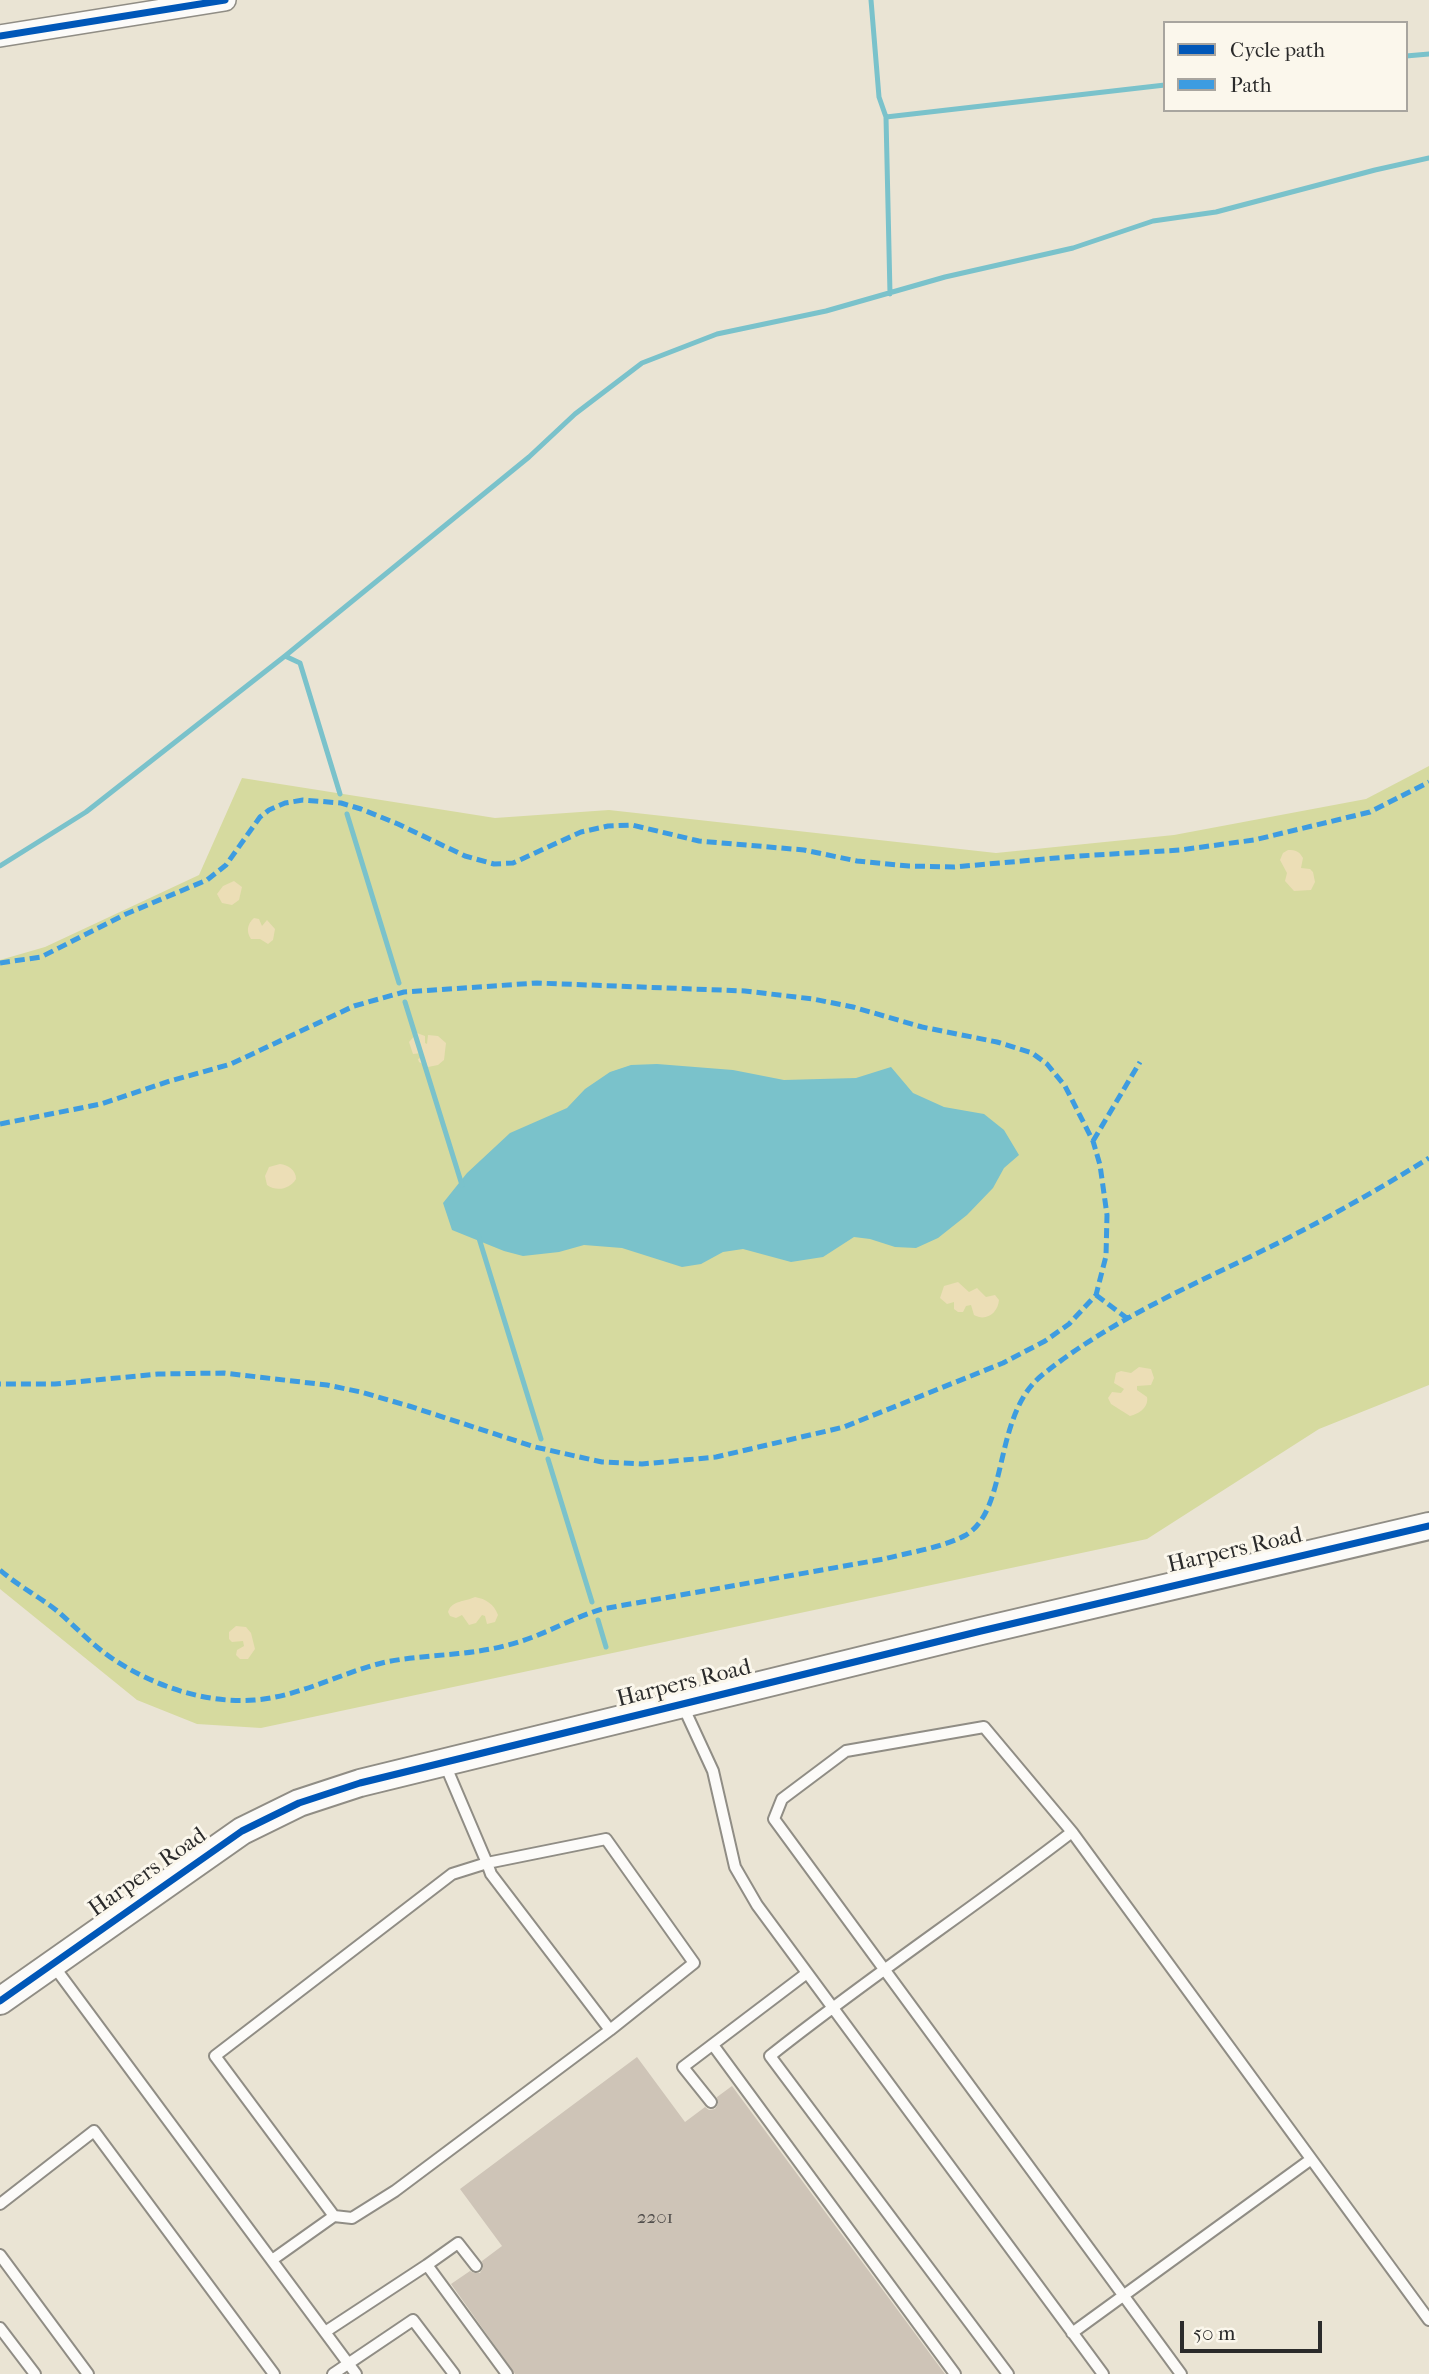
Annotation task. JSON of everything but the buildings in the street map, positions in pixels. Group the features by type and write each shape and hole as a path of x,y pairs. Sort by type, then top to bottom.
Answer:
{"street":[{"path":"0,36 225,0"},
{"name":"Harpers Road","path":"0,2001 242,1831 299,1803 360,1783 444,1762 968,1634 1429,1526"}],"lane":[{"path":"681,1704 713,1771 735,1867 757,1905 1102,2374"},
{"path":"1181,2374 774,1819 782,1798 846,1751 984,1727 1072,1832 1429,2320"},
{"path":"444,1762 491,1874 610,2030"},
{"path":"1008,2374 770,2056 832,2007 1007,1882 1072,1832"},
{"path":"272,2260 334,2216 352,2218 395,2191 694,1964 606,1839 487,1863 452,1874 215,2056 334,2216"},
{"path":"52,1964 356,2374"},
{"path":"711,2102 683,2067 807,1973"},
{"path":"713,2045 955,2374"},
{"path":"0,2204 94,2131 274,2374"},
{"path":"1072,2333 1310,2160"},
{"path":"325,2332 458,2243 476,2266"},
{"path":"0,2255 88,2374"},
{"path":"427,2265 507,2374"},
{"path":"333,2374 413,2320 454,2374"},
{"path":"0,2328 35,2374"}],"green space":[{"path":"1429,766 1429,1385 1319,1429 1147,1539 261,1728 197,1724 137,1700 0,1589 0,960 45,947 199,875 242,778 495,818 609,810 996,853 1174,835 1366,799"}],"sand":[{"path":"1288,850 1299,852 1303,858 1301,868 1313,872 1315,882 1311,890 1294,891 1285,881 1287,873 1280,860"},
{"path":"234,881 242,887 239,900 232,905 222,903 217,894 223,886"},
{"path":"254,918 259,919 262,926 267,920 275,929 273,940 268,944 249,936 249,925"},
{"path":"417,1033 425,1036 427,1044 428,1035 438,1036 446,1043 444,1060 438,1065 428,1067 419,1062 418,1059 423,1057 422,1053 413,1054 409,1042"},
{"path":"280,1164 291,1168 296,1179 287,1187 279,1189 267,1185 265,1176 269,1167"},
{"path":"958,1282 969,1292 977,1288 986,1297 995,1295 999,1300 994,1312 987,1317 978,1317 974,1315 971,1305 966,1306 963,1312 958,1312 954,1309 954,1302 947,1304 940,1298 944,1286"},
{"path":"1139,1367 1151,1369 1154,1378 1151,1385 1137,1386 1137,1390 1147,1397 1146,1404 1140,1412 1130,1416 1111,1404 1108,1398 1112,1392 1121,1393 1124,1389 1114,1383 1116,1373 1131,1373"},
{"path":"475,1597 492,1605 498,1615 495,1622 487,1624 485,1616 482,1615 476,1623 469,1625 462,1615 456,1618 450,1616 448,1612 453,1605"},
{"path":"236,1626 246,1627 251,1633 255,1649 248,1659 240,1659 236,1655 237,1650 244,1646 243,1641 232,1642 229,1639 229,1632"}],"water":[{"path":"657,1064 733,1070 784,1080 856,1078 891,1067 913,1093 944,1107 984,1114 1004,1130 1019,1155 1004,1168 993,1188 967,1215 938,1238 916,1248 895,1247 854,1237 823,1257 791,1262 743,1249 723,1252 701,1264 682,1267 622,1248 584,1245 559,1252 523,1256 452,1230 443,1203 467,1173 510,1133 567,1108 585,1089 610,1072 631,1065"}],"waterway":[{"path":"871,0 879,97 886,117 890,294"},
{"path":"1408,56 1429,54"},
{"path":"886,117 1163,85"},
{"path":"0,866 86,812 285,656 529,457 575,414 642,363 717,334 826,311 945,277 1073,248 1153,221 1216,212 1429,158"},
{"path":"285,656 300,663 340,794"},
{"path":"347,814 399,983"},
{"path":"405,1002 462,1185"},
{"path":"478,1235 541,1439"},
{"path":"548,1459 592,1602"},
{"path":"598,1620 606,1647"}],"marked path":[{"path":"0,963 41,957 126,914 207,880 226,865 260,817 285,803 303,800 341,803 361,809 465,856 494,864 513,863 581,832 608,826 632,825 699,841 804,850 857,861 954,867 1180,850 1254,840 1370,812 1429,782"},
{"path":"0,1124 101,1104 231,1064 354,1006 404,992 537,983 745,991 853,1007 922,1027 997,1042 1032,1053 1047,1064 1065,1086 1093,1141 1100,1165 1107,1215 1106,1256 1096,1295 1069,1324 1045,1341 1003,1363 844,1427 716,1457 642,1464 602,1462 535,1447 361,1392 327,1385 224,1373 158,1374 55,1384 0,1384"},
{"path":"1093,1141 1140,1062"},
{"path":"0,1570 56,1610 105,1654 145,1677 198,1696 254,1700 287,1694 386,1662 508,1645 602,1609 884,1559 936,1546 966,1535 980,1522 996,1484 1015,1414 1026,1393 1041,1376 1067,1356 1124,1321 1312,1225 1429,1158"},
{"path":"1096,1295 1128,1319"}],"cycle path":[{"path":"0,36 225,0"},
{"path":"0,2001 242,1831 299,1803 360,1783 981,1631 1429,1526"}]}
